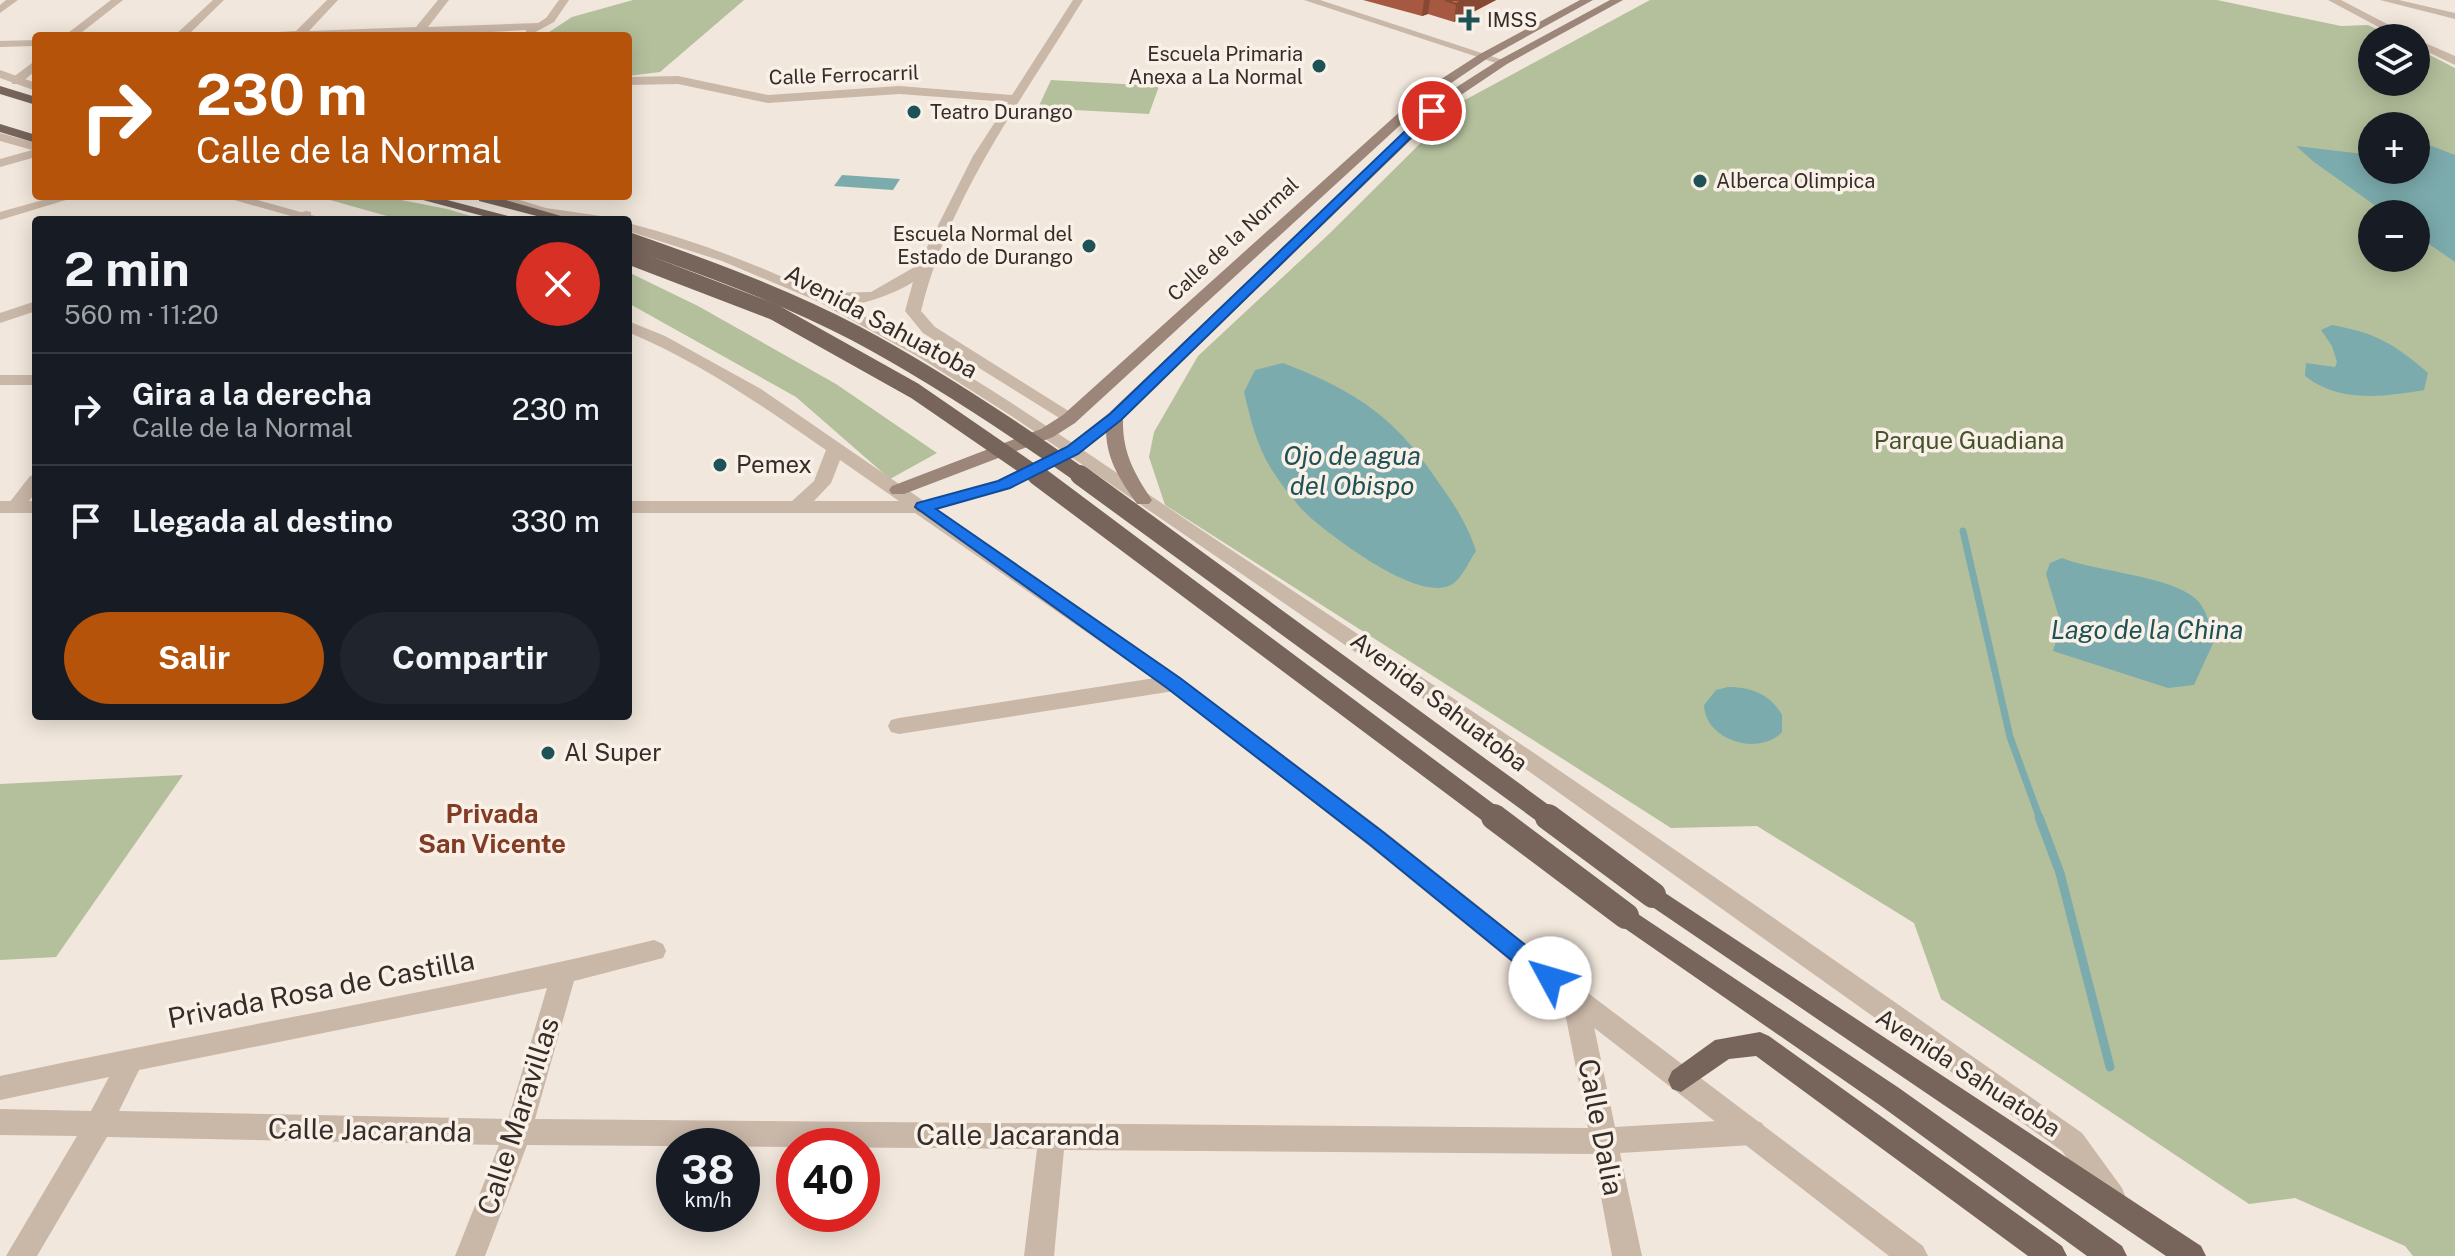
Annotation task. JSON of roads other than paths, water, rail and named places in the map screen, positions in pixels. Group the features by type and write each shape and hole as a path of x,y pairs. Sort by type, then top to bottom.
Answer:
{"main road":[{"name":"Calle de la Normal","path":"898,490 1047,433 1069,419 1428,93 1484,56 1588,0"},
{"name":"Calle de la Normal","path":"923,507 1004,485 1073,450 1115,417 1432,111 1503,62 1618,0"},
{"path":"0,90 32,100"},
{"path":"0,128 32,138"},
{"path":"432,200 499,216"},
{"path":"493,200 556,216"},
{"name":"Avenida Sahuatoba","path":"632,241 695,263 806,309 934,377 1064,464 1264,607 1653,895 2191,1256"},
{"name":"Avenida Sahuatoba","path":"632,258 774,312 915,391 1046,481 1626,916 1890,1097 2112,1256"},
{"path":"1086,403 1115,417 1115,452 1143,500"},
{"path":"1681,1080 1724,1048 1760,1044 2052,1256"}],"street":[{"path":"0,10 13,0"},
{"path":"75,32 118,0"},
{"path":"184,32 219,0"},
{"path":"302,32 333,0"},
{"path":"417,32 444,0"},
{"path":"530,32 550,20 564,0"},
{"path":"1069,419 917,319 914,304 924,267 980,156 1078,0"},
{"path":"1309,0 1503,62"},
{"path":"2333,0 2380,24"},
{"path":"2385,0 2455,16"},
{"path":"433,32 538,26"},
{"path":"0,44 32,43"},
{"path":"2430,49 2455,61"},
{"path":"16,81 32,67"},
{"path":"0,74 32,86"},
{"name":"Calle Ferrocarril","path":"632,81 678,80 768,99 899,90 1015,99"},
{"path":"0,137 32,146"},
{"path":"0,163 32,154"},
{"path":"0,216 58,200"},
{"path":"244,200 309,216"},
{"path":"505,200 544,212 572,216"},
{"path":"301,216 306,215"},
{"path":"632,228 714,253 822,298 906,343 1073,450 1367,648 2072,1142 2117,1204"},
{"path":"822,298 875,298 897,287 924,267"},
{"path":"0,318 32,307"},
{"path":"632,328 659,339 755,393 1174,683 1376,838 1575,998 1913,1256"},
{"path":"0,380 32,380"},
{"path":"799,505 822,483 836,448"},
{"path":"7,507 32,484"},
{"path":"877,505 898,490"},
{"path":"7,507 32,507"},
{"path":"632,507 923,507"},
{"path":"899,726 1174,683"},
{"name":"Privada Rosa de Castilla","path":"0,1088 132,1058 564,974 654,951"},
{"name":"Calle Maravillas","path":"470,1256 518,1132 564,974"},
{"name":"Calle Dalia","path":"1575,998 1627,1256"},
{"path":"21,1256 98,1126 132,1058"},
{"name":"Calle Jacaranda","path":"0,1122 518,1132 1603,1141 1752,1132"},
{"path":"1039,1256 1052,1135"}],"water":[{"path":"2430,145 2455,155 2455,262 2430,245 2430,200 2367,200 2296,146 2358,153 2358,184 2430,184"},
{"path":"842,175 900,179 893,190 834,186"},
{"path":"2332,325 2373,336 2405,354 2428,373 2424,390 2362,396 2332,391 2305,376 2306,363 2335,367 2337,362 2332,346 2321,330"},
{"name":"Ojo de agua del Obispo","path":"1283,363 1333,385 1374,410 1425,462 1461,517 1476,551 1455,582 1437,588 1419,585 1378,566 1324,529 1289,494 1261,449 1244,392 1255,370"},
{"name":"Lago de la China","path":"2062,558 2171,585 2197,600 2215,639 2194,685 2168,688 2053,651 2061,624 2046,574 2050,563"},
{"path":"1728,687 1752,690 1772,702 1782,715 1782,732 1772,739 1747,744 1723,736 1713,728 1704,705 1716,690"}],"waterway":[{"path":"1963,531 2010,737 2040,819"},
{"path":"2039,817 2060,873 2110,1067"}],"place":[{"name":"IMSS","path":"1469,20"},
{"name":"Escuela Primaria Anexa a La Normal","path":"1319,66"},
{"name":"Teatro Durango","path":"914,112"},
{"name":"Alberca Olimpica","path":"1700,181"},
{"name":"Escuela Normal del Estado de Durango","path":"1089,246"},
{"name":"Pemex","path":"720,465"},
{"name":"Al Super","path":"548,753"}],"district":[{"name":"Privada San Vicente","path":"492,829"}],"park label":[{"name":"Parque Guadiana","path":"1969,441"}]}
